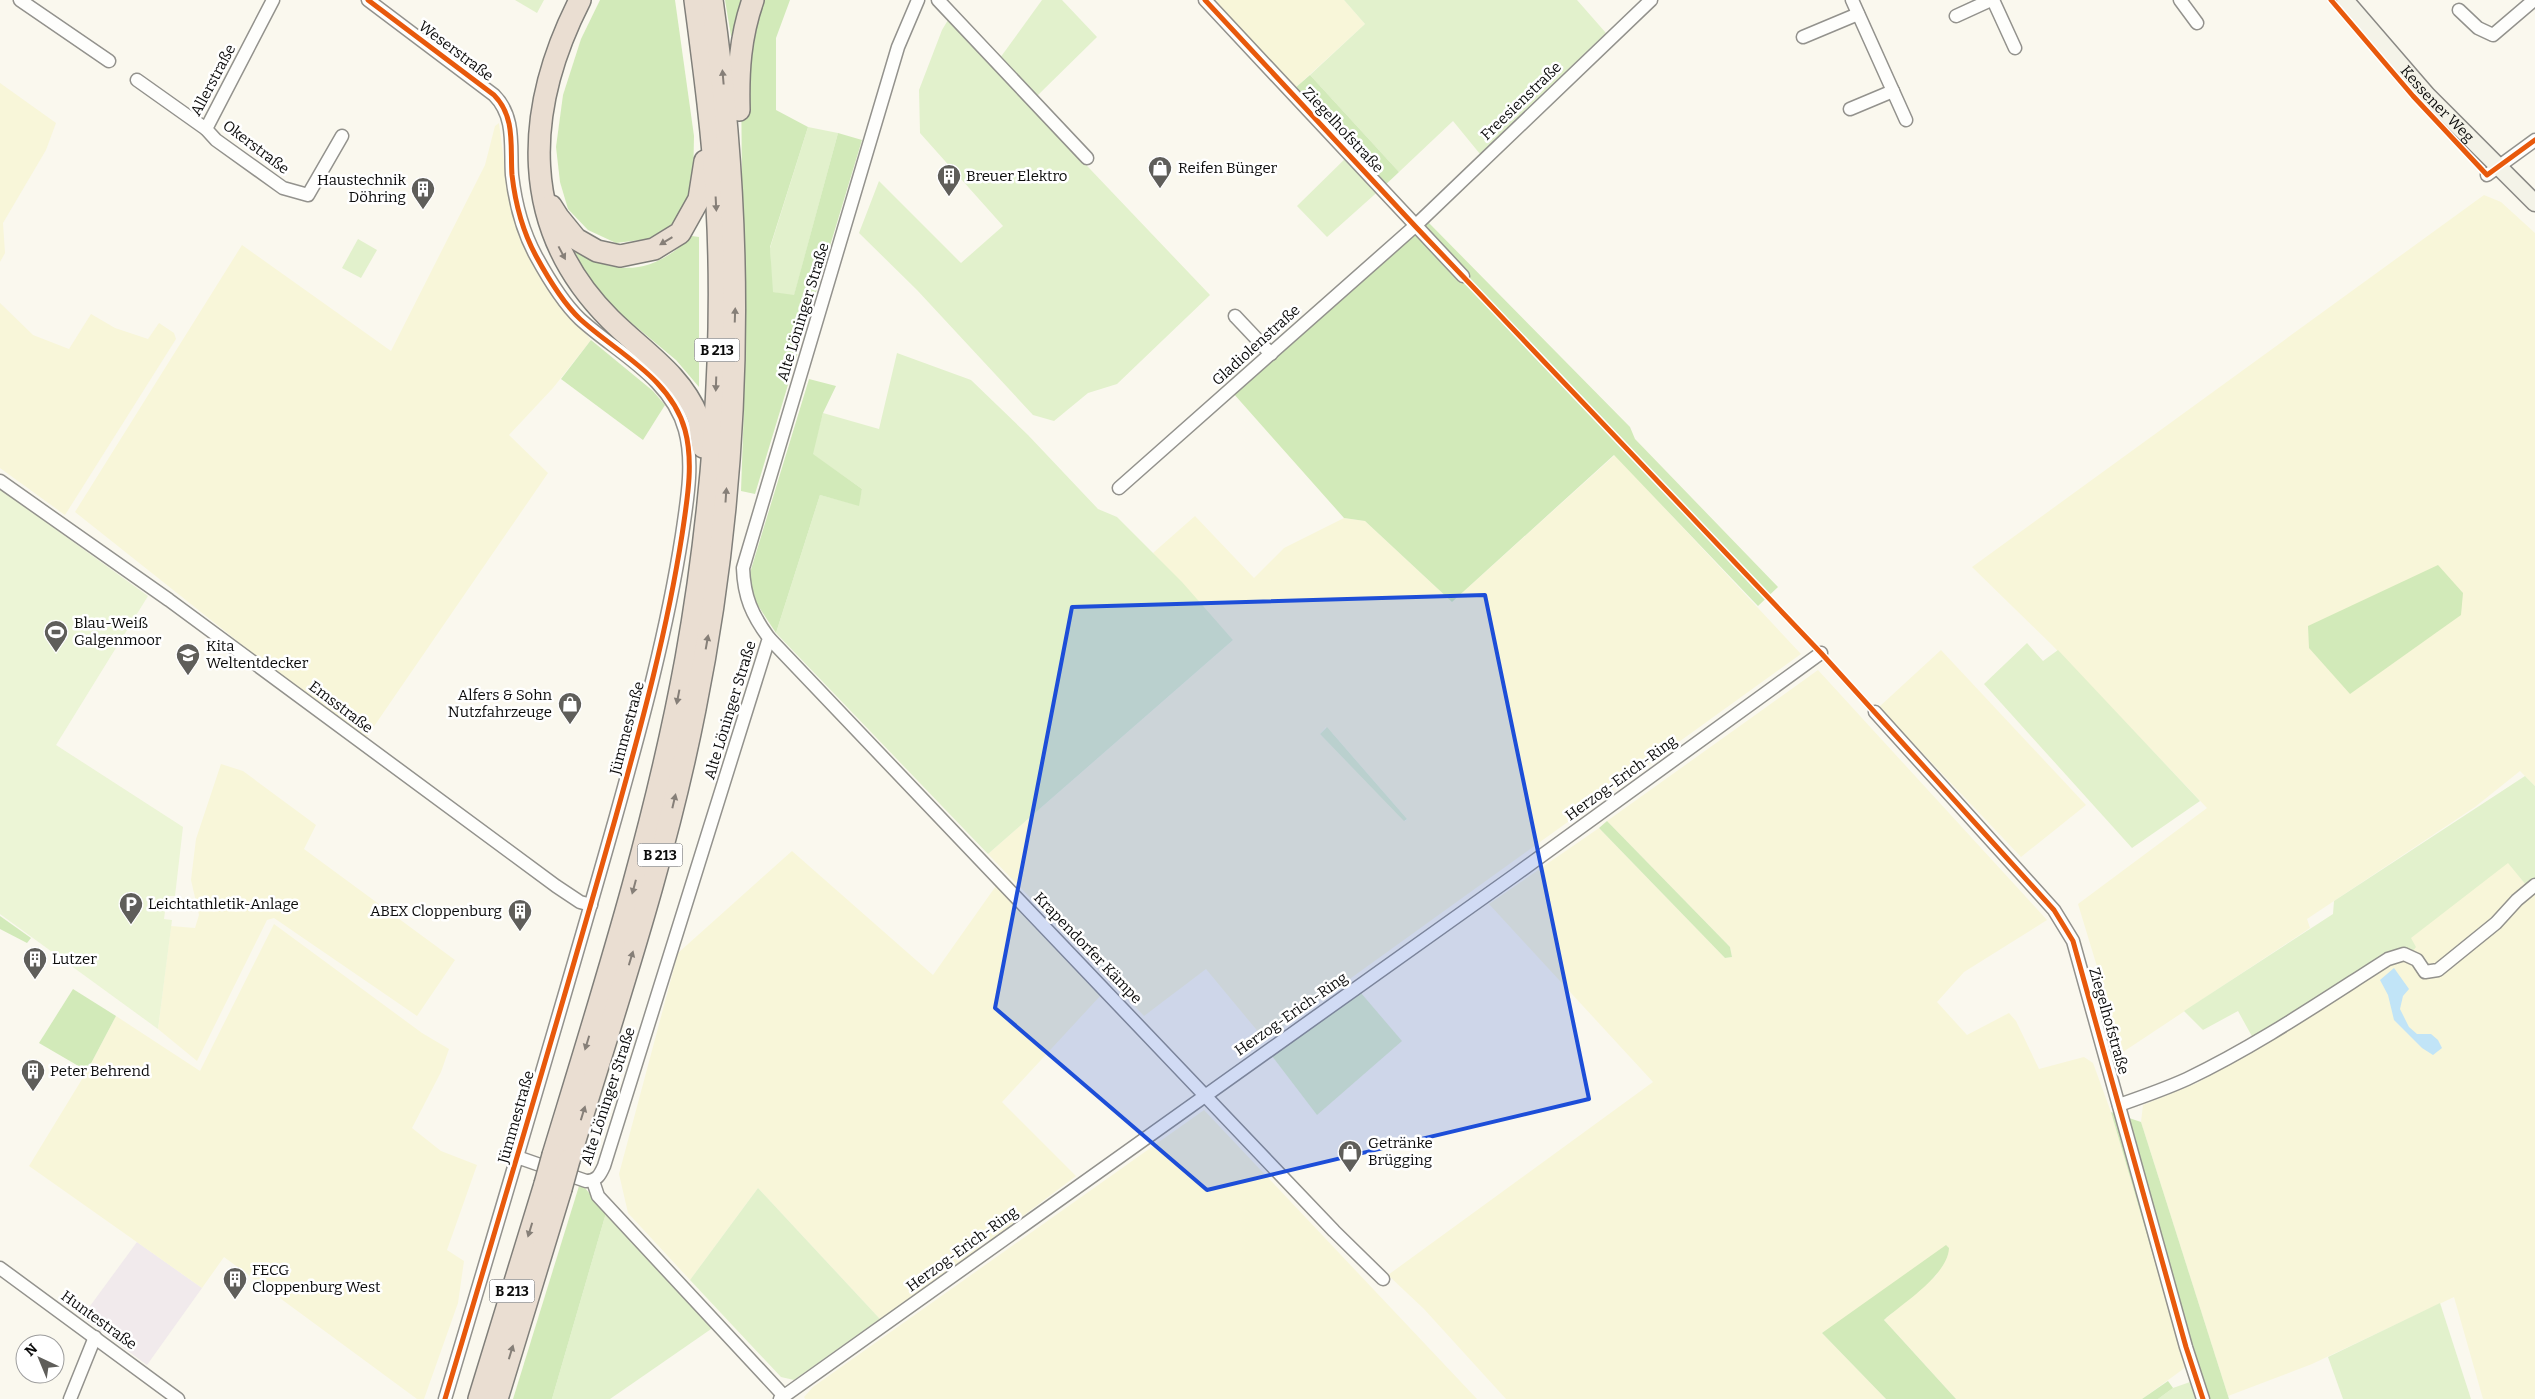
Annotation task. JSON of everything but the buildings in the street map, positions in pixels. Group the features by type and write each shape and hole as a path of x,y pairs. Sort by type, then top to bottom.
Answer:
{"highway":[{"name":"B 213","path":"580,0 562,34 548,79 540,116 538,147 543,190 555,240 570,269 605,314 658,361 682,387 698,418 703,448 701,496 690,586 695,597"},
{"name":"B 213","path":"497,1399 647,840 668,746 695,597 708,498 715,397 718,310 717,207 708,103 695,0"},
{"name":"B 213","path":"561,1157 638,934 671,814 695,709 710,624 725,505 733,410 736,297 733,195 722,65 712,0"},
{"path":"733,195 741,180 738,72 742,35 753,0"},
{"path":"543,190 558,217 576,239 597,252 620,256 654,249 680,233 699,199 705,161 702,118 708,103"},
{"name":"B 213","path":"480,1399 553,1186"}],"street":[{"path":"20,0 109,61"},
{"name":"Allerstraße","path":"137,80 206,129 273,0"},
{"name":"Weserstraße","path":"368,0 494,95 502,105"},
{"name":"Alte Löninger Straße","path":"517,1157 586,1181 593,1181 599,1176 604,1166 769,638 748,606 744,588 744,568 898,47 918,0"},
{"path":"938,0 1087,158"},
{"name":"Ziegelhofstraße","path":"1205,0 1463,276"},
{"name":"Freesienstraße","path":"1415,226 1652,0"},
{"path":"1852,0 1906,120"},
{"path":"1956,16 1992,0 2015,48"},
{"path":"2180,0 2198,23"},
{"name":"Kessener Weg","path":"2345,0 2493,170 2535,203"},
{"path":"2459,10 2478,28 2493,35 2534,0"},
{"path":"1803,37 1858,14"},
{"path":"1850,109 1893,91"},
{"name":"Jümmestraße","path":"445,1399 517,1157 652,687 674,583 687,496 688,443 681,418 662,387 578,317 548,279 531,246 513,178 510,122 502,105"},
{"name":"Okerstraße","path":"206,129 216,140 283,188 308,195 342,136"},
{"path":"2493,170 2535,140"},
{"name":"Gladiolenstraße","path":"1119,488 1415,226"},
{"path":"1235,316 1271,354"},
{"name":"Emsstraße","path":"0,482 172,602 556,886 580,902 590,905"},
{"name":"Krapendorfer Kämpe","path":"769,638 1206,1094 1334,1231 1383,1279"},
{"name":"Herzog-Erich-Ring","path":"782,1397 1515,875 1820,653"},
{"name":"Ziegelhofstraße","path":"1875,712 2054,910 2073,941 2186,1347 2203,1399"},
{"path":"2119,1105 2185,1080 2228,1058 2263,1039 2388,959 2404,954 2417,960 2425,972 2438,970 2496,923 2517,900 2535,885"},
{"path":"593,1181 598,1196 782,1397"},
{"name":"Huntestraße","path":"0,1268 178,1399"},
{"path":"70,1399 95,1337"}],"highlighted area":[{"path":"1485,595 1589,1099 1207,1190 995,1008 1072,607"}],"shaded area":[{"path":"1209,0 1344,0 1365,24 1294,89"},
{"path":"0,83 56,123 46,150 3,223 5,253 0,262"},
{"path":"499,123 508,194 524,244 535,268 551,292 591,340 553,388 509,435 548,473 366,738 264,662 75,512 242,245 391,351 485,165 495,126"},
{"path":"2484,195 2501,202 2535,233 2535,786 2520,771 2475,807 2307,919 2310,928 2123,1052 2078,904 2207,808 2052,645 1972,567"},
{"path":"0,303 33,335 69,349 91,314 115,328 148,339 159,323 174,333 176,339 65,515 0,468"},
{"path":"1615,455 1801,654 1265,1040 1206,969 1144,1016 988,854 1233,640 1153,553 1195,516 1254,578 1284,548 1344,518 1365,521 1452,602","holes":["1326,727 1407,819 1405,821 1320,734"]},
{"path":"1941,650 2086,805 2021,857 1879,707"},
{"path":"1818,670 2047,920 1964,972 1937,1002 1967,1035 2009,1013 2016,1021 2039,1069 2084,1057 2093,1063 2111,1112 2186,1367 2142,1399 1956,1399 1884,1320 1938,1274 1822,1333 1886,1399 1506,1399 1424,1309 1388,1275 1653,1082 1489,904 1599,828 1725,958 1732,957 1730,947 1607,821"},
{"path":"221,764 243,771 316,825 304,849 455,960 417,1016 274,918 267,920 197,1061 158,1029 171,926 195,928 199,915 191,880 196,839"},
{"path":"792,851 933,975 998,883 1102,994 1002,1102 1076,1176 991,1240 975,1232 970,1243 980,1248 880,1319 758,1188 690,1280 628,1213 619,1174 678,953"},
{"path":"2508,862 2526,885 2535,879 2535,1399 2483,1399 2454,1297 2312,1364 2228,1396 2141,1122 2143,1105 2197,1083 2246,1055 2359,983 2361,985 2357,975 2410,938"},
{"path":"274,924 422,1033 449,1049 441,1072 412,1128 441,1151 477,1165 447,1250 464,1261 458,1303 424,1399 417,1399 224,1257 202,1288 29,1166 87,1071 116,1016 200,1071"},
{"path":"1204,1110 1477,1399 805,1399 804,1397 813,1387"},
{"path":"137,1242 202,1288 147,1365 82,1317"}],"green space":[{"path":"515,0 544,0 537,13"},
{"path":"600,0 675,0 694,136 693,185 676,222 648,239 616,243 588,230 568,209 560,182 556,147 563,95 581,39"},
{"path":"725,0 743,0 736,32 731,36"},
{"path":"759,0 790,0 776,38 776,110 808,127 770,247 773,292 794,295 838,133 862,140 755,494 741,491 744,406 741,74"},
{"path":"1042,0 1062,0 1097,37 1036,97 1000,58"},
{"path":"1344,0 1577,0 1606,33 1480,154 1453,121 1399,172 1310,75 1365,24"},
{"path":"948,20 1210,295 1117,384 1088,393 1054,421 1033,415 917,290 859,233 879,181 961,263 1003,226 920,133 919,90 942,30"},
{"path":"1310,75 1399,172 1383,187 1294,89"},
{"path":"808,127 838,133 794,296 772,292 770,248"},
{"path":"1352,152 1383,187 1327,237 1297,206"},
{"path":"1427,221 1630,427 1635,439 1778,587 1758,606 1614,455 1452,602 1365,521 1344,518 1233,393"},
{"path":"692,236 699,237 699,387 676,360 610,305 587,276 575,252 607,265 622,268 636,267 664,258"},
{"path":"358,239 377,250 361,278 342,268"},
{"path":"591,340 653,391 665,405 643,440 561,379"},
{"path":"897,353 971,380 1028,435 1098,509 1117,517 1182,582 1233,640 988,854 776,633 820,495 858,505 862,489 812,454 823,413 879,429"},
{"path":"809,379 836,386 823,413 813,454 862,489 859,506 820,495 776,633 753,598 749,576"},
{"path":"0,489 148,596 56,745 183,827 175,896 167,896 164,919 172,920 158,1029 0,914"},
{"path":"2438,565 2463,593 2461,615 2350,694 2309,648 2308,626"},
{"path":"2027,643 2043,661 2058,650 2200,801 2132,848 1984,684"},
{"path":"1327,727 1407,819 1404,821 1320,734"},
{"path":"2525,776 2535,786 2535,878 2526,885 2508,863 2411,938 2416,947 2412,952 2254,1040 2238,1011 2203,1030 2184,1011 2333,914 2334,901"},
{"path":"1607,821 1730,947 1732,957 1725,958 1599,828"},
{"path":"0,916 31,938 27,943 0,929"},
{"path":"73,989 116,1016 87,1071 39,1043"},
{"path":"1361,993 1402,1041 1317,1115 1272,1056"},
{"path":"2111,1112 2141,1122 2229,1399 2195,1399"},
{"path":"579,1186 585,1188 606,1213 552,1399 513,1399"},
{"path":"758,1188 880,1319 794,1380 781,1377 690,1280"},
{"path":"606,1213 714,1327 610,1399 552,1399"},
{"path":"1946,1245 1949,1248 1947,1258 1933,1278 1884,1320 1956,1399 1886,1399 1822,1333"},
{"path":"2440,1303 2471,1399 2343,1399 2328,1357"},
{"path":"2168,1381 2173,1388 2158,1399 2142,1399"},
{"path":"2190,1382 2195,1399 2158,1399 2173,1388"}],"water":[{"path":"2394,968 2409,989 2403,996 2400,1009 2409,1027 2417,1034 2431,1034 2438,1040 2442,1048 2433,1055 2422,1048 2394,1020 2388,995 2380,980"}],"cycle path":[{"path":"368,0 494,95 501,104 506,113 511,133 512,175 517,206 527,237 545,273 573,312 641,368 668,396 678,412 685,430 689,456 688,496 676,571 644,712 574,962 445,1399"},
{"path":"1205,0 1415,226 1821,653 2054,910 2073,941 2186,1347 2203,1399"},
{"path":"2331,0 2413,96 2487,175 2535,140"}],"place":[{"name":"Reifen Bünger","path":"1160,189"},
{"name":"Breuer Elektro","path":"949,197"},
{"name":"Haustechnik Döhring","path":"423,210"},
{"name":"Blau-Weiß Galgenmoor","path":"56,653"},
{"name":"Kita Weltentdecker","path":"188,676"},
{"name":"Alfers & Sohn Nutzfahrzeuge","path":"570,725"},
{"name":"Leichtathletik-Anlage","path":"131,925"},
{"name":"ABEX Cloppenburg","path":"520,932"},
{"name":"Lutzer","path":"35,980"},
{"name":"Peter Behrend","path":"33,1092"},
{"name":"Getränke Brügging","path":"1350,1173"},
{"name":"FECG Cloppenburg West","path":"235,1300"}]}
